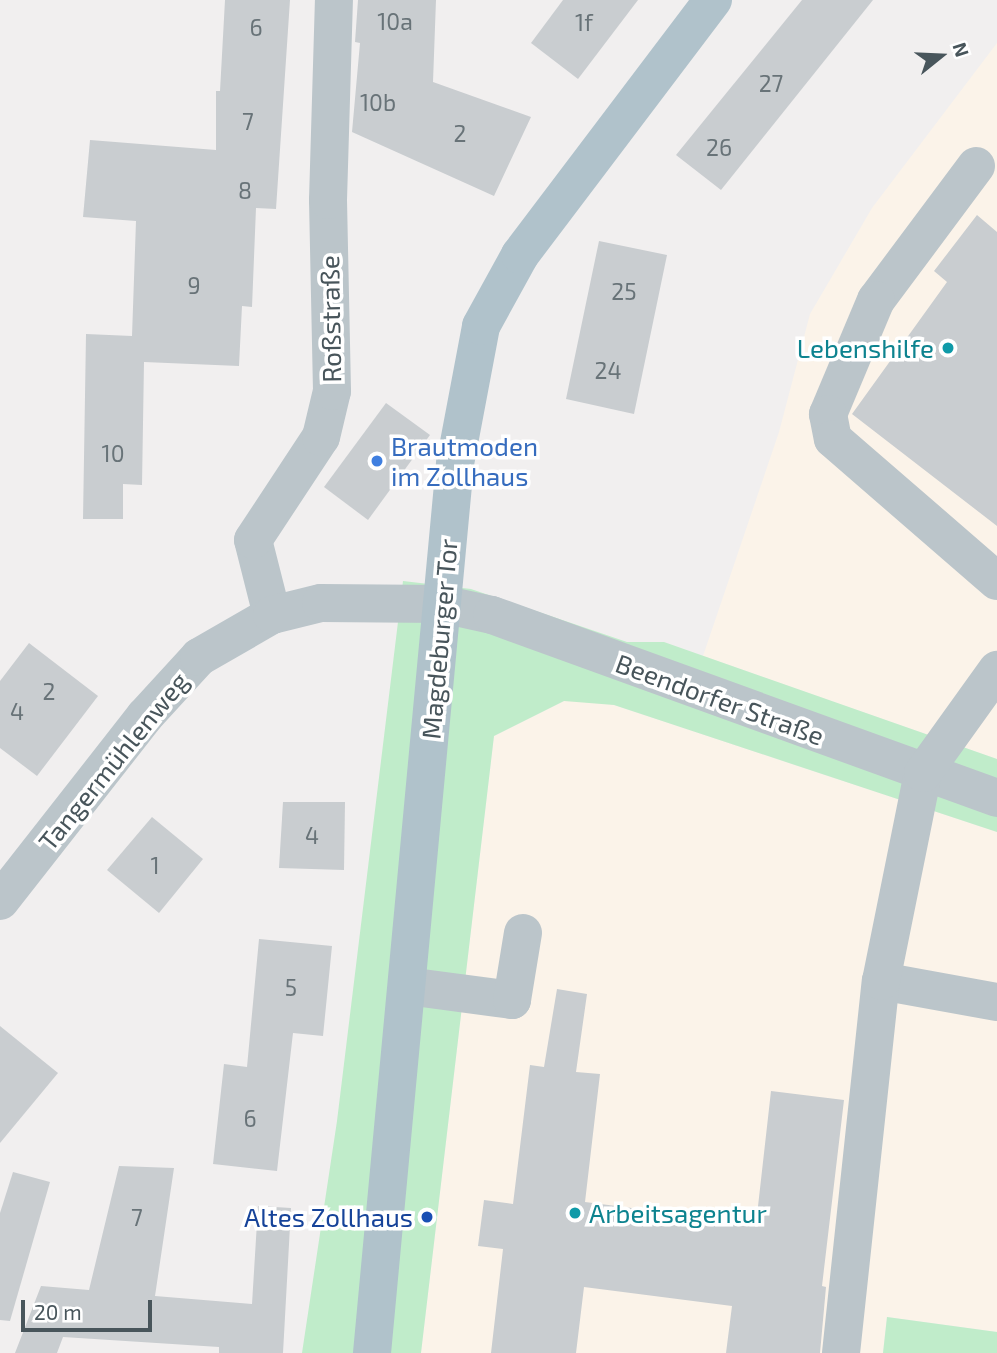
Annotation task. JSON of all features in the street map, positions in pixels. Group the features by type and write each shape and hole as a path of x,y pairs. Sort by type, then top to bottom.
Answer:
{"main road":[{"name":"Magdeburger Tor","path":"372,1353 455,464 481,326 520,256 713,0"}],"street":[{"name":"Roßstraße","path":"272,615 253,540 321,437 332,391 328,200 334,0"},
{"path":"976,166 876,300 828,414 833,439 997,581"},
{"name":"Tangermühlenweg","path":"0,901 145,716 199,657 272,615 321,603 442,604"},
{"name":"Beendorfer Straße","path":"442,604 492,615 923,773 997,797"},
{"path":"841,1353 881,981 923,773 997,670"},
{"path":"407,986 512,1000 523,933"},
{"path":"881,981 997,1002"}],"shaded area":[{"path":"997,43 997,759 703,656 779,432 810,314 872,208"},
{"path":"587,699 614,705 997,832 997,1332 887,1317 883,1353 421,1353 494,736 564,701"}],"green space":[{"path":"403,581 471,589 627,642 664,642 997,759 997,832 614,705 564,701 494,736 421,1353 302,1353 337,1121"},
{"path":"887,1317 997,1332 997,1353 883,1353"}],"building":[{"path":"225,0 290,0 276,209 256,208 252,307 242,306 239,366 144,362 142,485 123,484 123,519 83,519 86,334 132,336 136,221 83,217 90,140 216,150 216,91 220,91"},
{"path":"358,0 436,0 433,82 531,117 494,196 352,132 360,43 355,42"},
{"path":"563,0 638,0 578,79 531,43"},
{"path":"802,0 873,0 721,190 676,155"},
{"name":"Lebenshilfe","path":"977,215 997,232 997,526 852,414 947,282 934,271"},
{"path":"599,241 667,255 634,414 566,399"},
{"name":"Brautmoden im Zollhaus","path":"386,403 430,435 368,520 324,487"},
{"path":"29,643 98,696 37,776 0,748 0,681"},
{"path":"283,802 345,802 344,870 279,868"},
{"path":"152,817 203,859 159,913 107,870"},
{"path":"259,939 332,946 323,1036 293,1033 277,1171 213,1164 224,1064 247,1067"},
{"name":"Arbeitsagentur","path":"557,989 587,994 576,1072 600,1074 585,1202 756,1224 771,1091 844,1100 822,1286 826,1287 820,1353 726,1353 732,1306 584,1287 576,1353 491,1353 503,1249 478,1246 484,1200 513,1204 530,1065 544,1067"},
{"path":"0,1026 58,1073 0,1143"},
{"path":"119,1166 174,1168 155,1296 252,1304 258,1206 291,1208 283,1353 219,1353 219,1347 63,1337 57,1353 15,1353 41,1286 89,1290"},
{"path":"13,1172 50,1182 10,1321 0,1320 0,1213"}],"place":[{"name":"Lebenshilfe","path":"948,348"},
{"name":"Brautmoden im Zollhaus","path":"377,461"},
{"name":"Arbeitsagentur","path":"575,1213"},
{"name":"Altes Zollhaus","path":"427,1217"}]}
